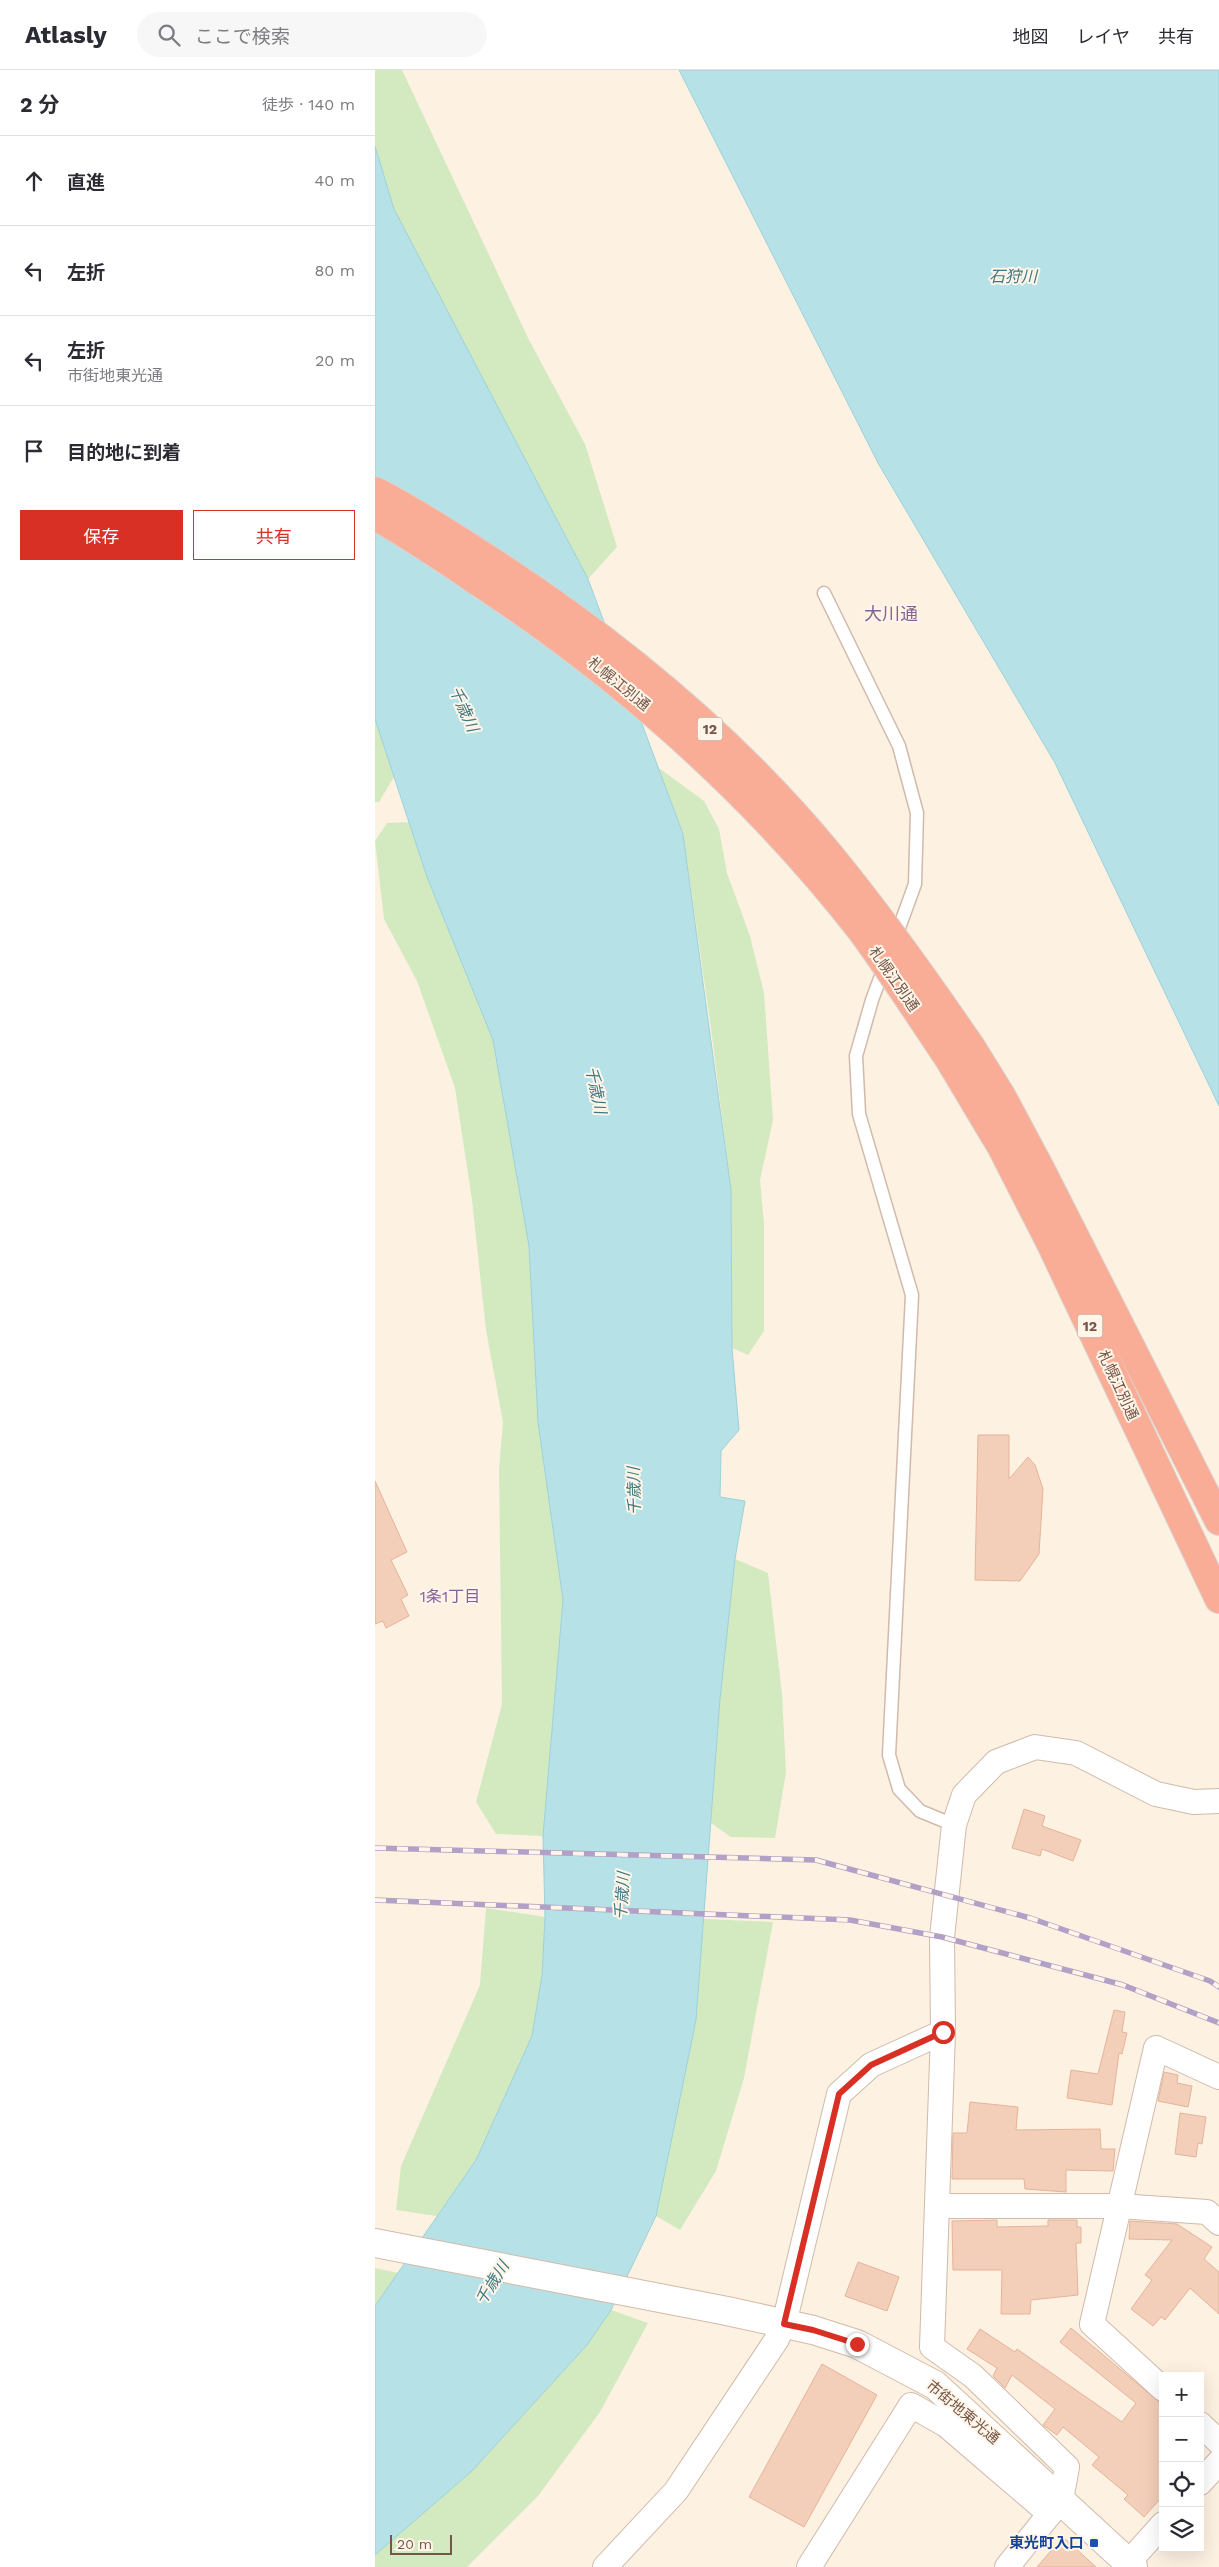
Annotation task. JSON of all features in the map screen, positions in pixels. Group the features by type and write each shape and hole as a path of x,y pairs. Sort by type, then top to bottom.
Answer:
{"highway":[{"name":"札幌江別通","path":"375,491 450,535 520,580 639,668 716,735 775,794 828,853 920,973 960,1053 1001,1146 1051,1244 1219,1599"},
{"name":"札幌江別通","path":"375,516 522,610 596,665 708,762 808,868 960,1053 1002,1097 1219,1521"}],"street":[{"path":"1007,2567 1055,2507 1067,2467 973,2376 931,2347 943,2032 942,1937 954,1825 964,1795 996,1762 1035,1747 1076,1753 1157,1794 1194,1802 1219,1800"},
{"path":"605,2567 676,2491 777,2339 784,2324 839,2094 871,2065 943,2032"},
{"path":"1159,2385 1092,2324 1156,2048 1219,2077"},
{"path":"937,2206 1119,2206 1207,2212 1219,2223"},
{"name":"市街地東光通","path":"375,2243 727,2311 813,2330 857,2344 935,2385 1055,2507 1131,2565"},
{"path":"809,2567 911,2406 947,2426 1055,2507"},
{"path":"1204,2428 1219,2442"},
{"path":"1204,2478 1219,2462"},
{"path":"1131,2565 1159,2529"}],"lane":[{"path":"824,593 899,746 917,813 915,884 872,1000 857,1056 859,1114 912,1295 889,1755 899,1789 920,1811 954,1825"}],"green space":[{"path":"375,70 402,70 529,340 585,444 617,547 588,579 394,209 375,146"},
{"path":"375,719 394,777 379,802 375,802"},
{"path":"659,768 704,801 719,829 727,873 750,936 764,993 773,1120 760,1180 764,1224 764,1331 748,1355 732,1348 731,1190 711,1028 683,834"},
{"path":"409,822 427,877 493,1040 529,1246 538,1422 563,1600 543,1836 496,1834 476,1802 502,1704 499,1469 503,1422 486,1330 472,1200 455,1088 417,981 384,919 375,841 387,823"},
{"path":"735,1559 768,1573 782,1694 786,1772 775,1838 731,1837 711,1823 720,1699"},
{"path":"486,1908 545,1917 542,1976 532,2036 476,2160 437,2216 396,2210 401,2166 480,1985"},
{"path":"703,1919 773,1922 744,2078 716,2171 680,2230 656,2216 696,2020"},
{"path":"375,2268 398,2273 375,2306"},
{"path":"611,2310 648,2323 600,2412 538,2496 467,2567 375,2567 375,2555 472,2471 587,2345"}],"water":[{"name":"石狩川","path":"679,70 1219,70 1219,1106 1055,763 878,463"},
{"name":"千歳川","path":"375,146 394,209 588,579 683,834 731,1190 732,1348 739,1430 721,1451 720,1497 745,1501 735,1559 720,1699 696,2020 656,2216 611,2310 587,2345 472,2471 375,2555 375,2306 476,2160 532,2036 542,1976 545,1917 543,1836 563,1600 538,1422 529,1246 493,1040 427,877 375,719"}],"building":[{"path":"978,1435 1009,1435 1009,1479 1028,1457 1035,1465 1043,1489 1039,1554 1020,1581 975,1580"},
{"path":"375,1481 407,1552 391,1560 408,1595 401,1599 409,1616 386,1628 383,1621 375,1624"},
{"path":"1024,1809 1045,1816 1042,1826 1081,1840 1073,1861 1042,1849 1040,1856 1012,1848"},
{"path":"1114,2010 1125,2012 1122,2032 1127,2033 1122,2054 1119,2053 1112,2105 1067,2098 1071,2070 1098,2074"},
{"path":"1164,2072 1178,2075 1177,2083 1192,2086 1188,2107 1158,2101"},
{"path":"970,2102 1018,2107 1016,2130 1100,2129 1101,2149 1115,2149 1113,2171 1066,2170 1066,2192 1025,2189 1024,2179 952,2179 953,2133 967,2133"},
{"path":"1180,2113 1206,2117 1202,2144 1198,2143 1196,2157 1175,2154"},
{"path":"997,2220 997,2227 1048,2226 1048,2220 1077,2220 1077,2227 1081,2227 1081,2243 1076,2243 1078,2295 1031,2300 1030,2314 1001,2314 1002,2270 953,2270 952,2221"},
{"path":"1130,2221 1177,2224 1212,2247 1204,2259 1219,2272 1219,2314 1190,2288 1165,2320 1161,2317 1153,2326 1131,2309 1152,2280 1145,2275 1172,2240 1129,2239"},
{"path":"858,2262 899,2277 887,2311 845,2296"},
{"path":"1071,2328 1159,2402 1159,2500 1144,2517 1124,2499 1128,2495 1092,2465 1099,2457 1063,2427 1057,2435 1043,2425 1055,2409 1012,2375 1005,2388 993,2376 997,2368 967,2349 980,2329 1015,2352 1017,2349 1122,2422 1136,2403 1060,2342"},
{"path":"822,2364 877,2395 804,2527 749,2497"},
{"path":"1063,2537 1096,2567 1037,2567"}],"railway":[{"path":"375,1848 816,1860 1030,1918 1210,1981 1219,1987"},
{"path":"375,1900 850,1920 942,1937 1123,1985 1219,2023"}],"place":[{"name":"東光町入口","path":"1094,2543"}],"district":[{"name":"大川通","path":"891,613"},
{"name":"1条1丁目","path":"450,1596"}],"route":[{"path":"857,2344 813,2330 784,2324 839,2094 871,2065 943,2032"}]}
